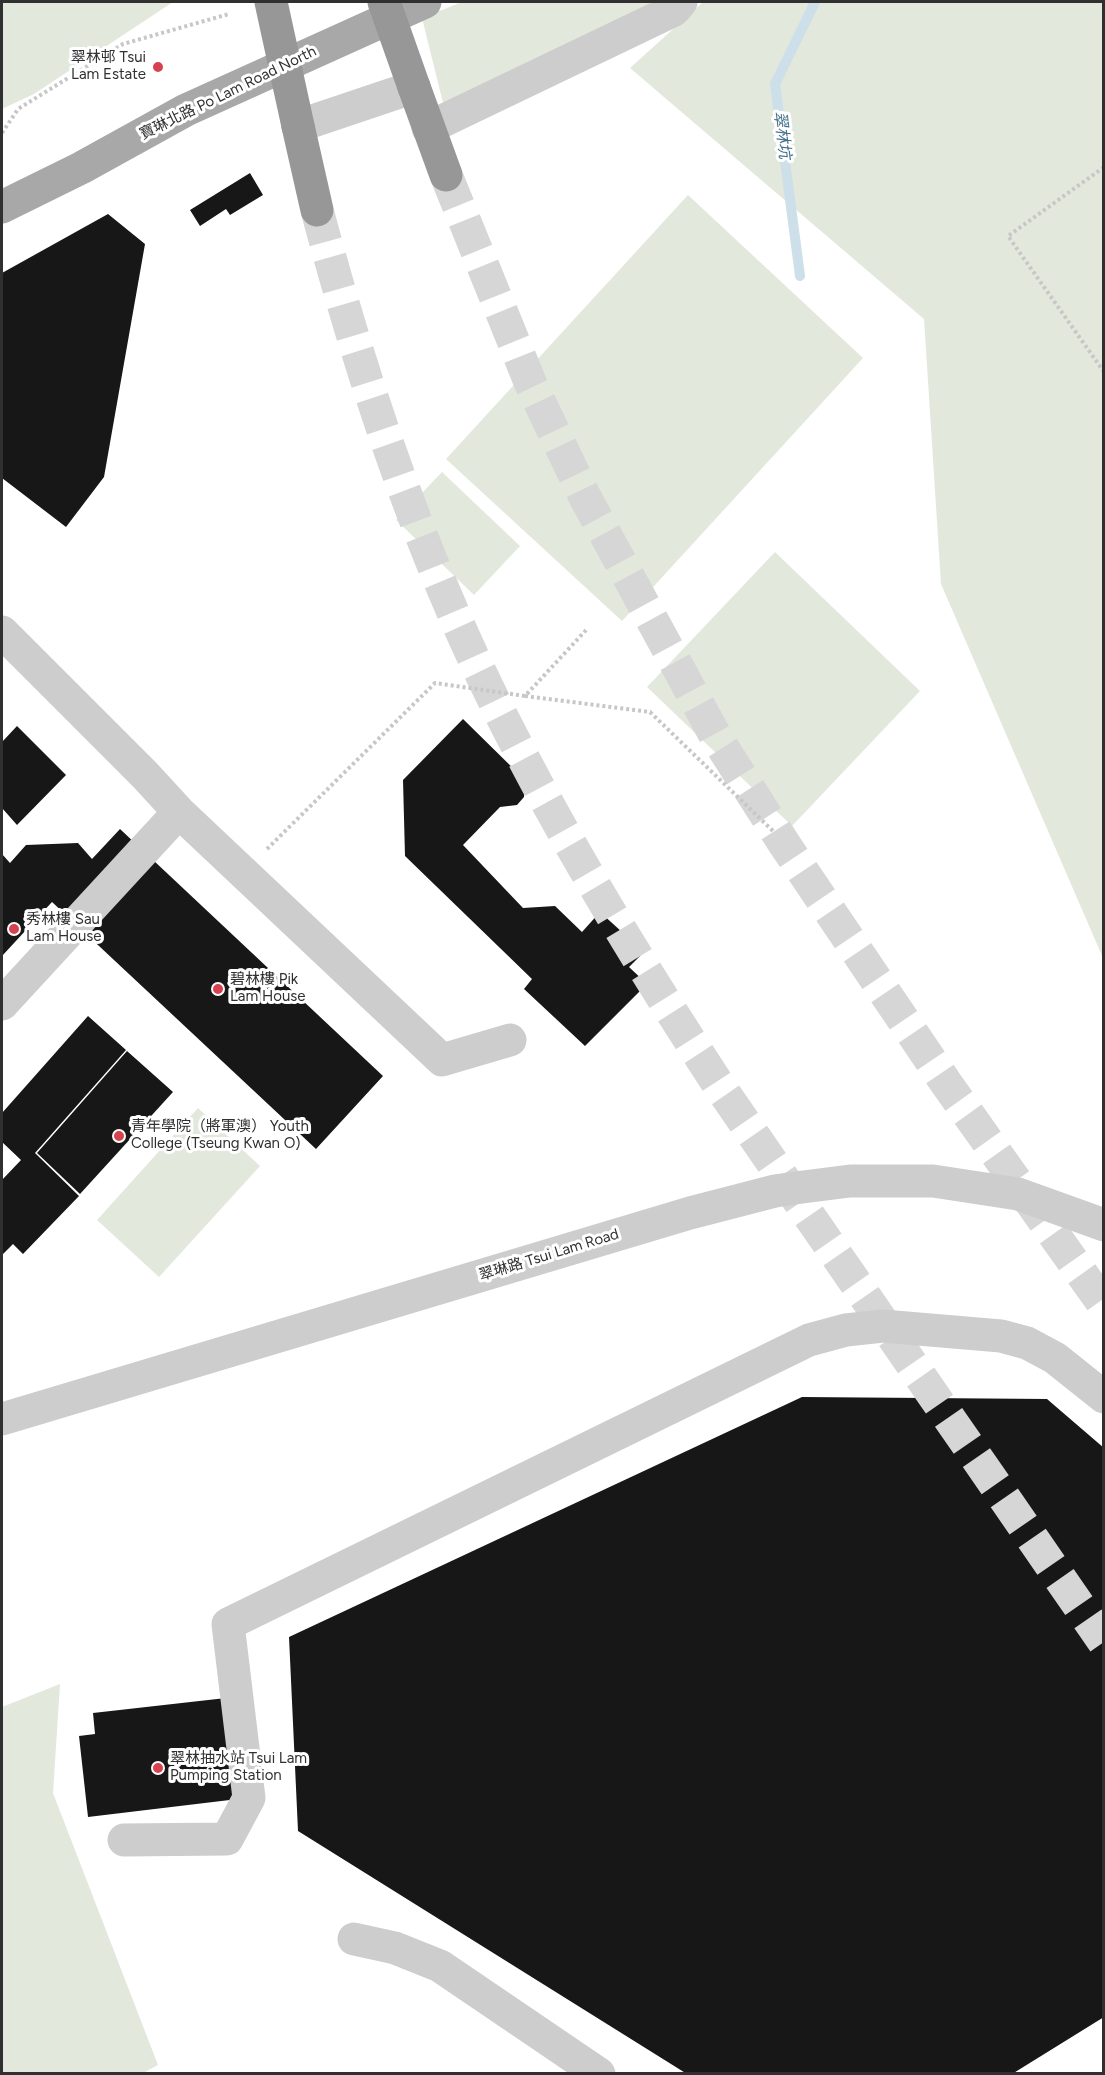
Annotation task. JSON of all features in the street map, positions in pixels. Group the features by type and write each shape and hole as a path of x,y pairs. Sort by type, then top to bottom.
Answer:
{"highway":[{"path":"271,2 317,210"},
{"path":"384,2 446,175"}],"main road":[{"name":"寶琳北路 Po Lam Road North","path":"2,207 81,168 186,110 425,2"}],"street":[{"path":"428,128 674,10 681,2"},
{"path":"297,126 414,87"},
{"path":"2,632 145,774 179,812 441,1060 510,1040"},
{"path":"2,1004 179,812"},
{"name":"翠琳路 Tsui Lam Road","path":"2,1419 645,1227 775,1191 850,1181 933,1181 1018,1194 1104,1225"},
{"path":"124,1840 227,1839 249,1798 228,1624 809,1340 846,1330 884,1326 1001,1336 1027,1343 1056,1358 1104,1397"},
{"path":"354,1939 395,1948 440,1966 599,2073"}],"path":[{"path":"2,133 18,109 123,44 230,14"},
{"path":"1104,167 1008,236 1104,372"},
{"path":"525,696 588,628"},
{"path":"243,873 435,683 650,712 773,831"}],"shaded area":[{"path":"2,2 173,2 34,94 2,109"},
{"path":"462,2 649,2 649,5 443,103 422,18"},
{"path":"703,2 1103,2 1103,958 941,584 924,319 630,68"},
{"path":"688,195 863,358 622,621 446,459"},
{"path":"442,472 520,546 474,595 396,520"},
{"path":"775,552 920,691 792,826 647,687"},
{"path":"198,1108 260,1166 159,1277 97,1220"},
{"path":"60,1684 53,1793 158,2065 143,2073 2,2073 2,1707"}],"building":[{"path":"250,173 263,195 230,215 226,209 200,226 190,210"},
{"path":"108,214 145,244 104,477 66,527 2,478 2,273"},
{"path":"463,719 524,779 524,797 517,805 500,807 463,845 523,908 555,906 582,932 600,912 644,952 629,967 647,984 585,1046 524,989 532,979 405,856 403,780"},
{"path":"17,726 66,775 17,825 2,808 2,742"},
{"name":"碧林樓 Pik Lam House","path":"120,829 383,1076 316,1149 52,902 2,956 2,854 10,863 26,845 78,843 92,859"},
{"path":"88,1016 126,1050 35,1153 79,1196 23,1254 13,1244 2,1255 2,1180 21,1160 2,1142 2,1113"},
{"path":"127,1051 173,1092 80,1194 37,1153"},
{"path":"802,1397 1047,1399 1104,1448 1104,2017 1012,2074 687,2074 298,1831 289,1637"},
{"name":"翠林抽水站 Tsui Lam Pumping Station","path":"226,1698 238,1799 88,1817 79,1736 95,1734 93,1713"}],"waterway":[{"name":"翠林坑","path":"800,276 775,84 815,2"}],"tunnel":[{"path":"446,175 530,382 585,497 716,737 785,845 946,1083 1104,1305"},
{"path":"317,210 367,382 427,550 474,659 558,823 588,876 718,1084 1104,1642"}],"place":[{"name":"翠林邨 Tsui Lam Estate","path":"158,67"},
{"name":"秀林樓 Sau Lam House","path":"14,929"},
{"name":"碧林樓 Pik Lam House","path":"218,989"},
{"name":"青年學院（將軍澳） Youth College (Tseung Kwan O)","path":"119,1136"},
{"name":"翠林抽水站 Tsui Lam Pumping Station","path":"158,1768"}]}
